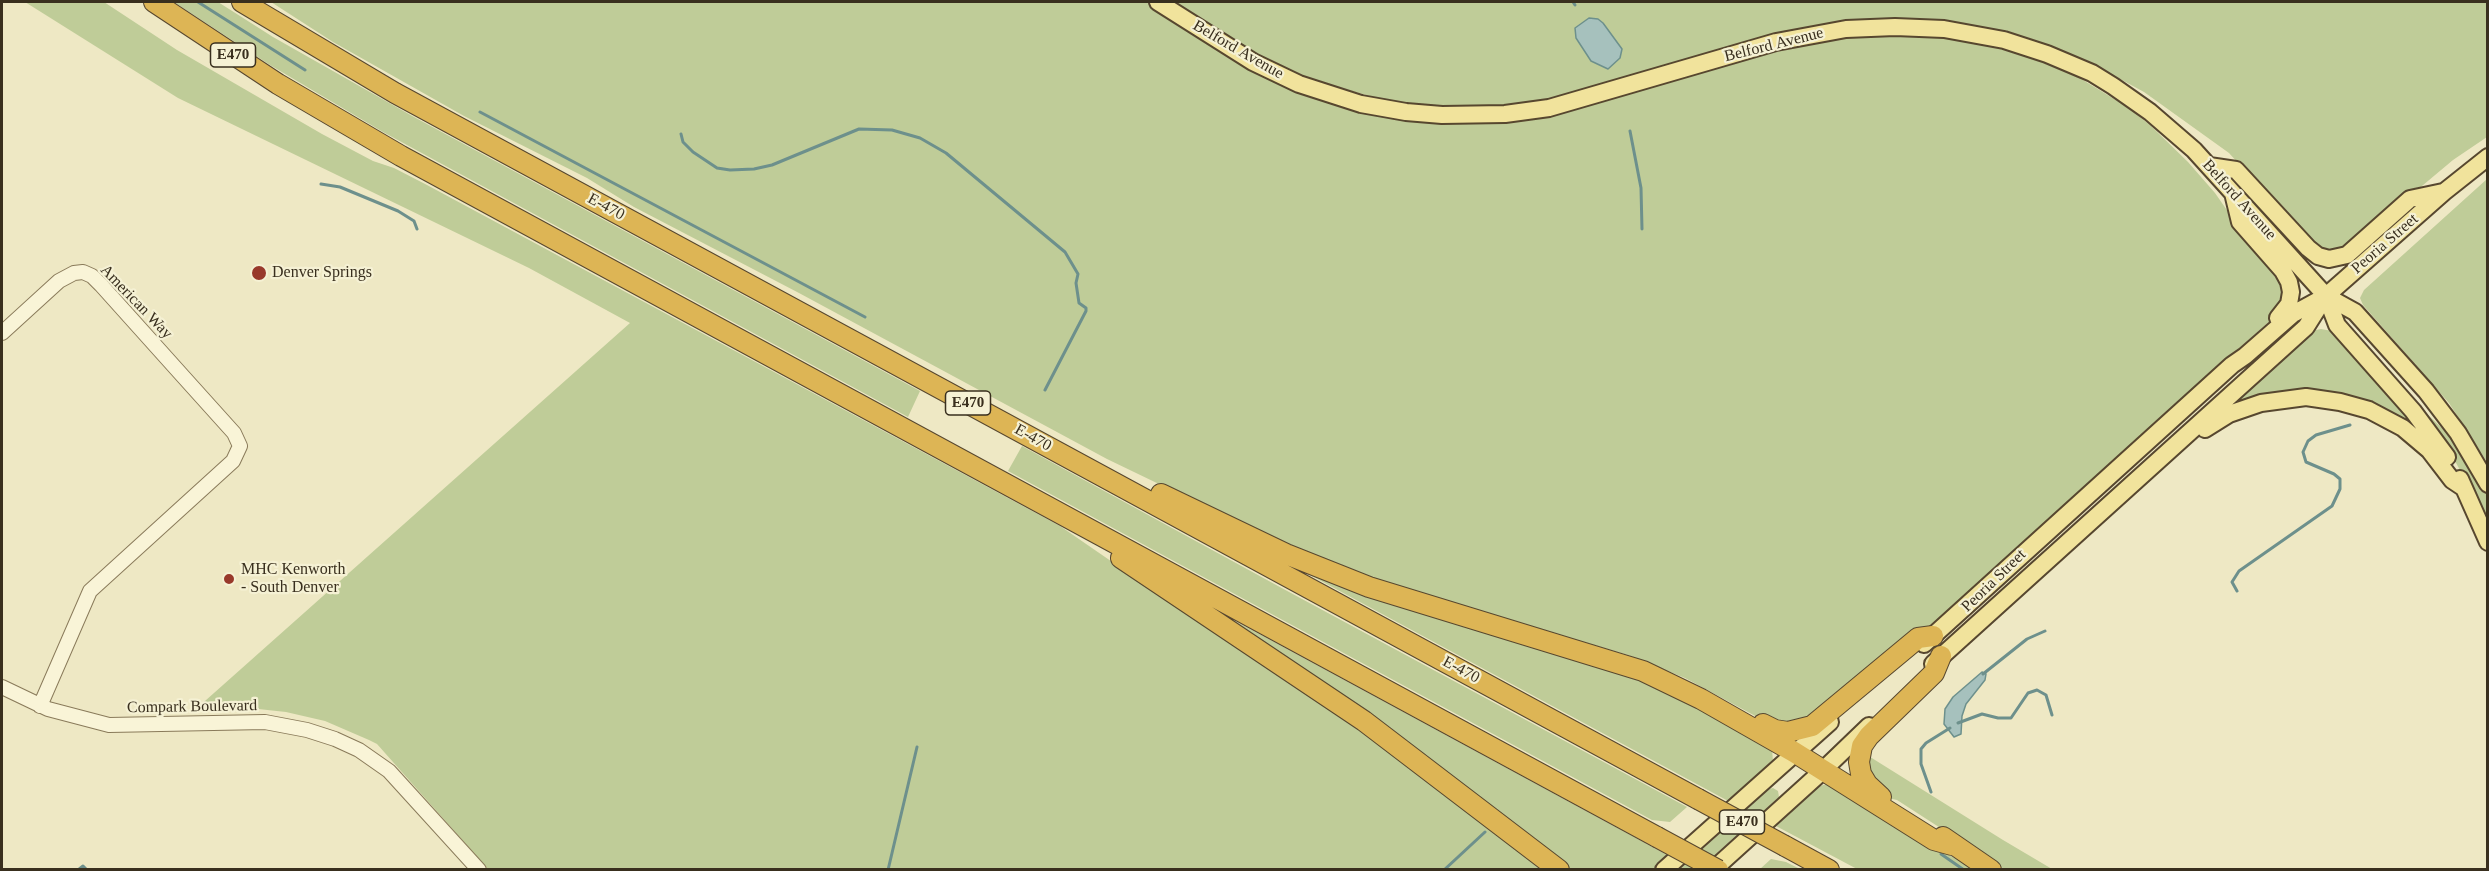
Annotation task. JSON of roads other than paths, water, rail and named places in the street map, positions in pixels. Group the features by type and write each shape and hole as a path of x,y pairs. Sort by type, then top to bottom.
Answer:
{"highway":[{"name":"E470","path":"154,2 269,78 392,151 1718,870"},
{"name":"E-470","path":"242,2 395,93 1829,870"},
{"path":"1038,441 1081,453 1275,549 1345,578 1625,664 1701,699 1824,770 1934,840 1952,845"},
{"path":"1043,504 1177,597 1364,721 1552,866"},
{"path":"1701,699 1733,708 1775,730 1788,732 1801,730 1816,724 1918,638 1933,636"},
{"path":"1941,656 1934,673 1867,739 1861,750 1859,762 1864,779 1874,791 1991,870"}],"main road":[{"name":"Belford Avenue","path":"1158,2 1253,62 1304,86 1372,106 1442,115 1505,114 1558,106 1767,44 1810,34 1875,27 1915,27 1955,31 2028,47 2092,73 2150,112 2209,166 2326,296 2355,312 2435,400 2458,433 2487,484"},
{"name":"Peoria Street","path":"1664,870 1794,752 1933,636 2232,365 2246,356 2293,314 2326,296 2444,192 2486,159"},
{"path":"2209,166 2236,170 2308,249 2314,254 2329,259 2347,255 2410,199 2444,192"},
{"path":"2232,192 2240,222 2283,271 2291,292 2286,310 2241,350 2232,365"},
{"name":"Belford Avenue","path":"2326,296 2337,325 2423,423 2446,456 2464,488 2487,543"},
{"name":"Peoria Street","path":"1713,870 1824,770 1941,656 2306,327 2326,296"},
{"path":"2139,476 2156,471 2208,427 2229,414 2267,401 2306,397 2356,406 2396,424 2421,442 2452,480 2464,488"}],"street":[{"name":"American Way","path":"2,333 59,281 74,273 83,272 92,276 234,434 240,446 233,461 90,591 40,706"},
{"name":"Compark Boulevard","path":"2,687 40,706 75,718 109,724 253,722 293,727 335,738 367,754 389,771 476,869"}],"water":[{"path":"1589,18 1598,19 1603,23 1622,49 1620,58 1608,69 1591,61 1576,38 1575,28"},
{"path":"1982,672 1986,674 1985,680 1966,704 1962,716 1961,734 1954,737 1944,724 1945,709 1953,697"}],"waterway":[{"path":"198,2 305,70"},
{"path":"480,112 865,317"},
{"path":"681,134 683,142 693,152 717,168 730,170 754,169 772,165 859,129 892,130 920,138 946,153 1065,252 1078,274 1076,283 1079,303 1086,308 1086,311 1045,390"},
{"path":"1630,131 1641,188 1642,229"},
{"path":"321,184 340,187 398,211 414,221 417,229"},
{"path":"2237,591 2232,582 2239,571 2332,506 2340,489 2340,479 2306,462 2303,452 2308,441 2316,435 2350,425"},
{"path":"1983,674 2027,639 2045,631"},
{"path":"1958,723 1982,714 2011,718 2028,693 2037,690 2046,695 2052,715"},
{"path":"1931,792 1921,764 1921,749 1926,743 1950,728"},
{"path":"888,870 917,747"},
{"path":"1444,870 1485,832"},
{"path":"1941,854 1964,870"},
{"path":"78,870 83,866 87,870"}],"place":[{"name":"Denver Springs","path":"259,273"},
{"name":"MHC Kenworth - South Denver","path":"229,579"}]}
